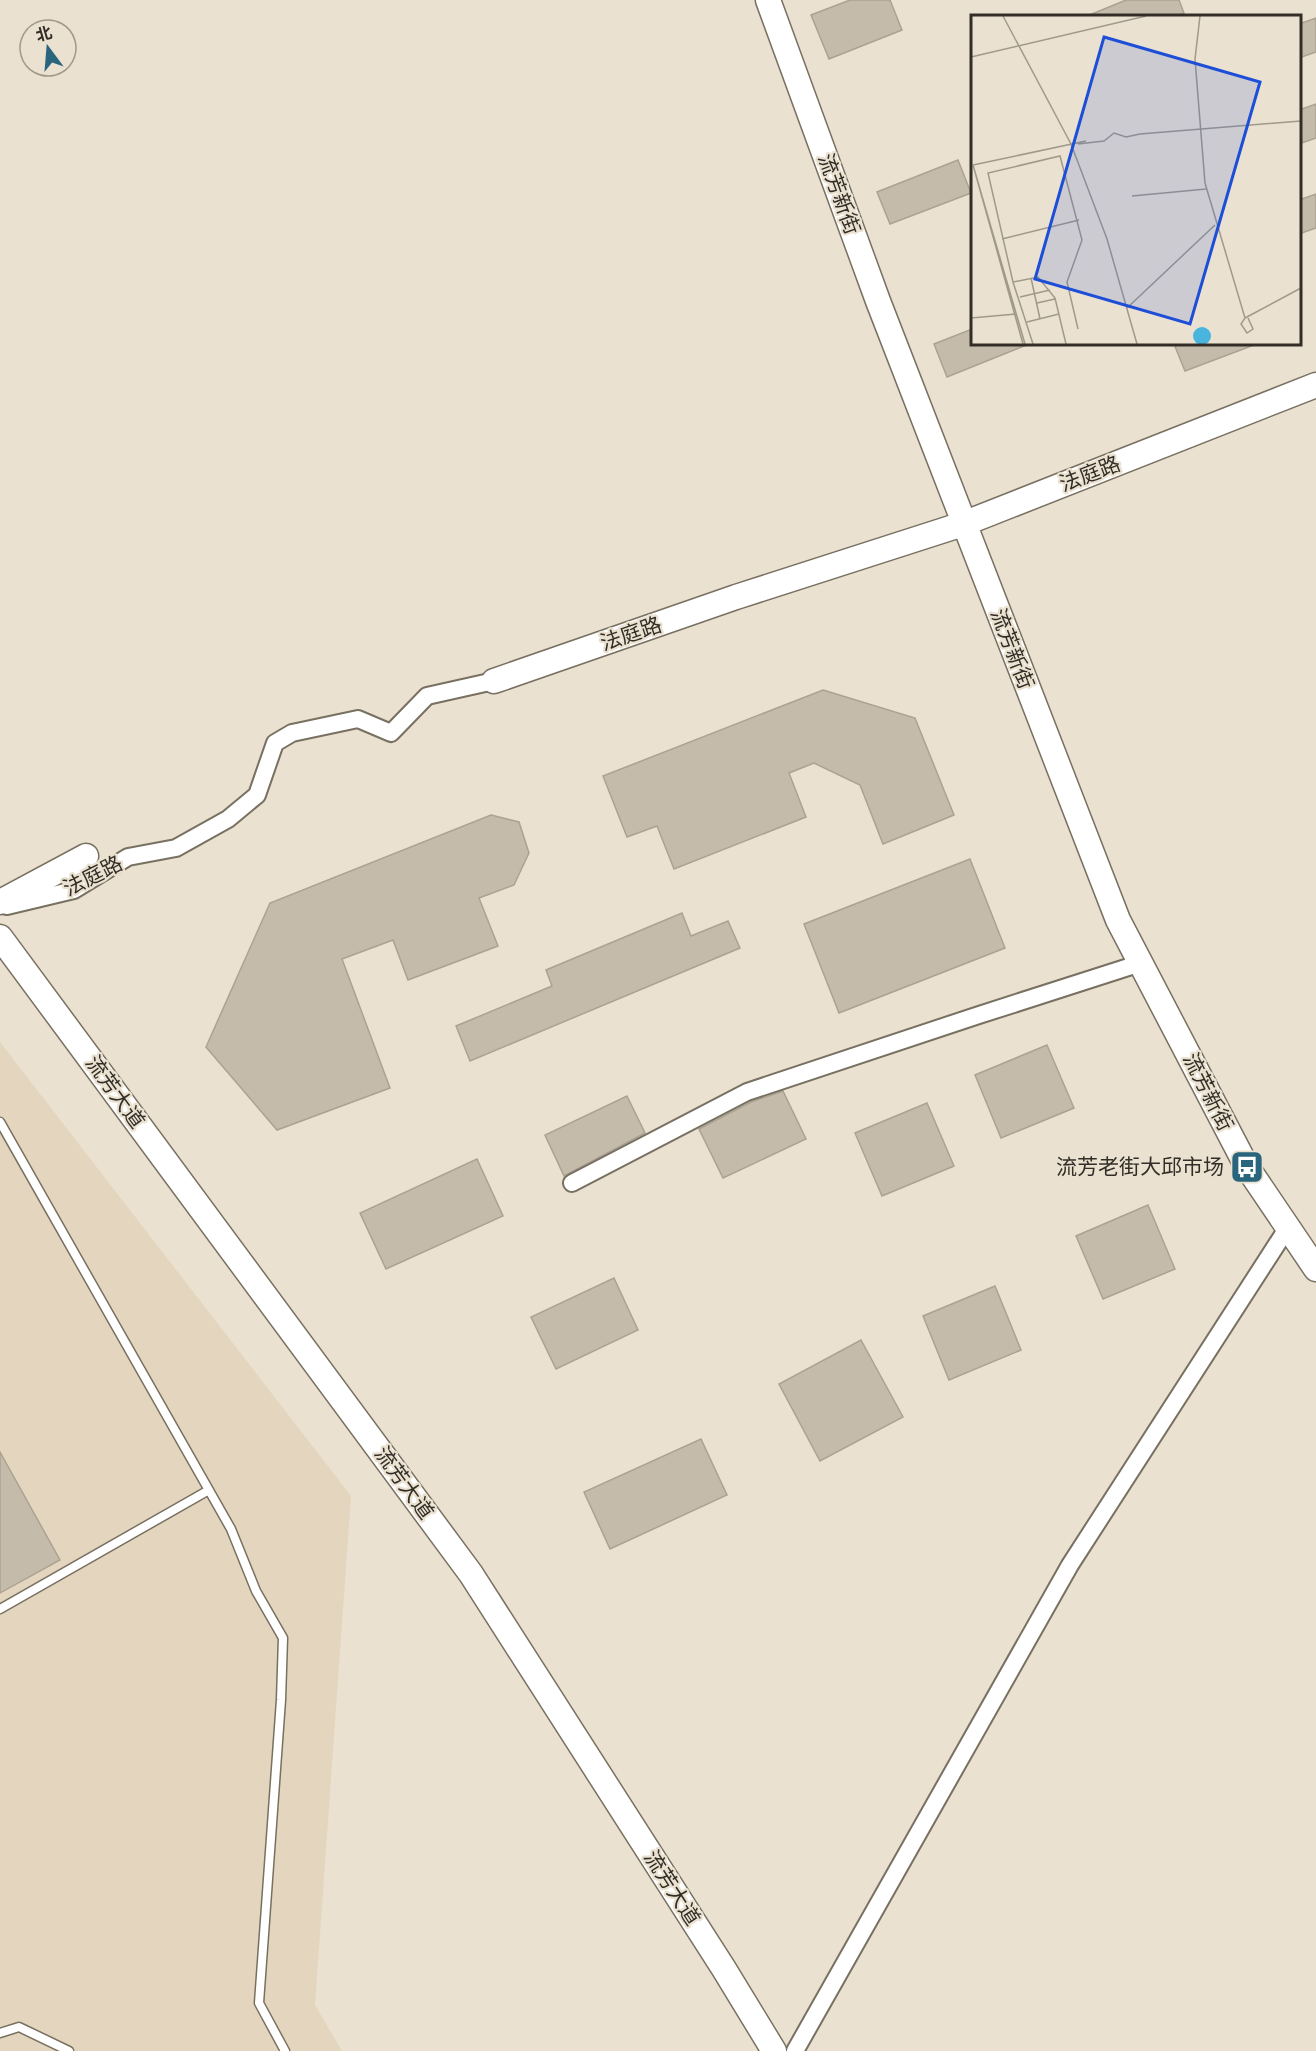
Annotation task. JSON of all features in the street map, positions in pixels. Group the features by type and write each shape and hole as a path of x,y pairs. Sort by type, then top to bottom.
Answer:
{"main road":[{"name":"流芳新街","path":"768,0 878,301 963,524 1119,920 1247,1167 1316,1269"},
{"name":"法庭路","path":"494,681 736,597 963,524 1316,385"},
{"path":"0,902 86,856"},
{"name":"流芳大道","path":"0,937 471,1574 774,2051"}],"street":[{"name":"法庭路","path":"0,908 74,890 128,857 176,849 228,819 257,795 275,743 292,733 358,719 391,734 427,696 494,681"},
{"path":"572,1183 747,1092 1141,963"},
{"path":"795,2051 1070,1565 1288,1227"}],"lane":[{"path":"0,1122 231,1529 256,1591 283,1638 281,1700 259,2003 285,2051"},
{"path":"0,1609 209,1490"},
{"path":"0,2033 19,2027 69,2051"}],"shaded area":[{"path":"0,1042 351,1496 315,2005 342,2051 0,2051"}],"building":[{"path":"850,0 890,0 902,30 829,59 811,15"},
{"path":"1126,0 1179,0 1184,13 1179,15 1089,15"},
{"path":"1316,18 1316,52 1301,57 1301,23"},
{"path":"1316,104 1316,138 1301,143 1301,109"},
{"path":"958,160 971,193 890,224 877,192"},
{"path":"1316,194 1316,228 1301,233 1301,199"},
{"path":"971,329 971,345 1027,345 947,377 934,344"},
{"path":"1174,345 1254,345 1185,371"},
{"path":"823,690 915,718 954,815 883,844 860,785 814,763 789,773 806,817 674,869 657,826 627,837 603,776"},
{"path":"491,815 519,822 529,853 514,885 479,898 498,946 408,980 393,940 342,959 390,1088 277,1130 206,1047 270,903"},
{"path":"970,859 1005,948 839,1013 804,924"},
{"path":"682,913 691,936 728,921 740,948 470,1061 456,1026 552,986 546,970"},
{"path":"1047,1045 1074,1108 1001,1138 975,1075"},
{"path":"783,1091 806,1139 723,1178 699,1129 751,1102"},
{"path":"627,1096 645,1133 564,1176 545,1135"},
{"path":"927,1103 954,1166 882,1196 855,1133"},
{"path":"477,1159 503,1216 386,1269 360,1213"},
{"path":"1148,1205 1175,1269 1103,1299 1076,1236"},
{"path":"614,1278 638,1330 556,1369 531,1317"},
{"path":"995,1286 1021,1350 949,1380 923,1316"},
{"path":"861,1340 903,1417 820,1461 779,1384"},
{"path":"701,1439 727,1495 610,1549 584,1492"},
{"path":"0,1452 60,1560 0,1593"}],"place":[{"name":"流芳老街大邱市场","path":"1247,1167"}]}
